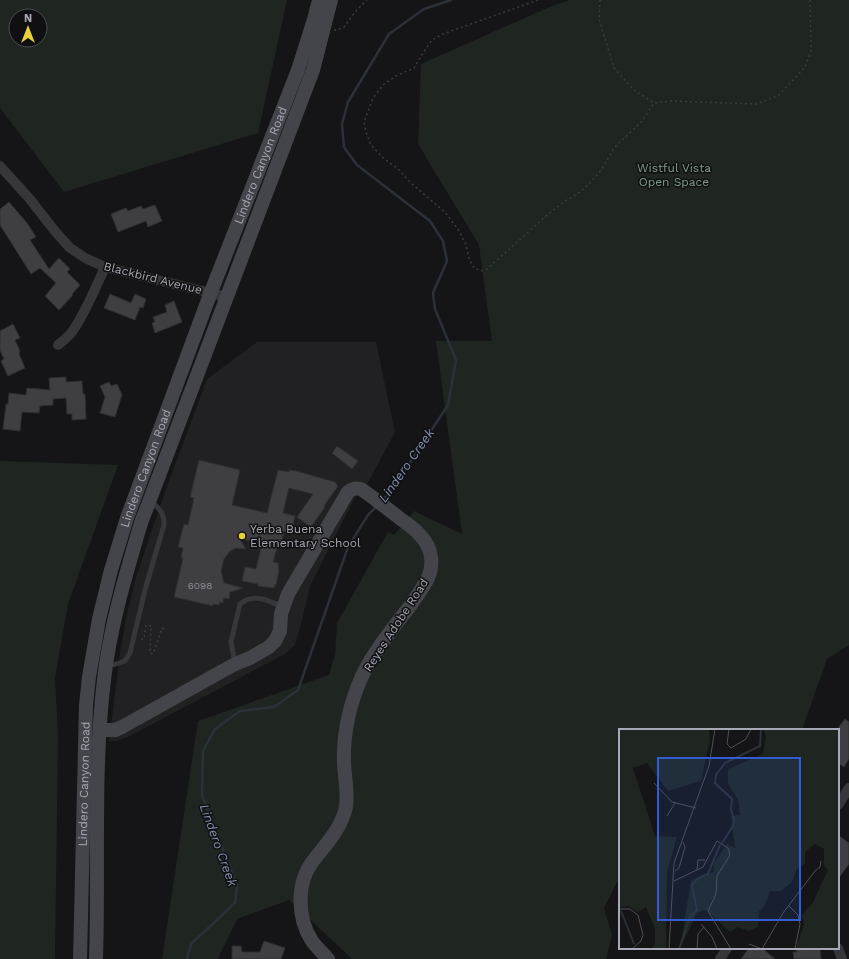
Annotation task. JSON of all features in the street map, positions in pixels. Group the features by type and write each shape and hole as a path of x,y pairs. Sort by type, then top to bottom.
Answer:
{"main road":[{"name":"Lindero Canyon Road","path":"80,959 86,705 89,677 99,619 111,570 127,518 298,70 319,0"},
{"name":"Lindero Canyon Road","path":"96,959 100,730 106,667 114,622 141,523 313,70 331,0"},
{"name":"Reyes Adobe Road","path":"100,730 115,730 122,727 235,664 250,658 269,647 275,641 280,631 282,607 288,594 348,492 356,488 361,489 418,533 428,545 432,566 422,588 378,649 360,681 348,718 345,740 344,764 347,792 346,806 336,833 312,862 303,880 301,908 304,925 312,940 328,959"},
{"path":"83,823 98,823"}],"street":[{"name":"Blackbird Avenue","path":"0,166 29,198 54,230 70,247 85,258 105,267 212,292 227,297"},
{"path":"58,345 71,333 79,321 105,267"},
{"path":"839,803 849,788"},
{"path":"720,959 726,949"},
{"path":"838,949 842,959"}],"lane":[{"path":"106,667 125,661 130,653 145,590 164,525 164,516 150,499"},
{"path":"235,664 231,642 240,604 250,598 253,598 271,601 282,607"}],"path":[{"path":"324,29 337,30 344,27 355,12 367,0"},
{"path":"538,0 443,34 432,40 414,68 396,76 383,85 373,98 364,122 371,145 382,157 398,169 411,183 446,213 459,230 466,245 469,259 474,268 481,271 487,269 546,216 565,201 580,192 602,169 614,148 642,122 654,103"},
{"path":"600,0 599,19 614,68 634,90 654,103 671,101 757,104 779,95 805,67 811,51 810,0"},
{"path":"133,638 144,639 146,625 151,626 150,653 153,654 162,628 166,629"}],"shaded area":[{"name":"Yerba Buena Elementary School","path":"257,342 376,342 395,432 368,483 354,499 310,586 295,645 285,654 128,737 117,741 109,741 126,618 137,574 166,489 207,379"}],"green space":[{"path":"0,0 287,0 258,133 64,192 0,108"},
{"name":"Wistful Vista Open Space","path":"569,0 849,0 849,645 827,659 802,729 619,729 619,881 617,882 604,908 612,935 606,959 352,959 289,900 237,919 218,959 162,959 198,721 329,675 335,655 337,623 388,532 394,535 414,511 462,534 436,341 492,341 479,245 418,144 421,64 545,9"},
{"path":"0,461 118,465 68,604 55,678 58,736 55,959 0,959"}],"building":[{"path":"9,202 27,223 36,237 30,240 49,269 59,258 70,269 67,272 80,285 59,310 45,296 56,283 40,268 31,274 0,225 0,209"},
{"path":"155,205 162,221 148,227 146,221 118,232 111,214 126,208 128,211 141,206 143,209"},
{"path":"110,294 131,303 135,294 146,299 143,308 140,307 135,320 104,308"},
{"path":"174,301 182,322 155,333 152,323 155,322 153,317 167,312 165,305"},
{"path":"13,324 20,338 15,340 25,368 8,376 1,361 4,359 0,350 0,331"},
{"path":"66,377 66,382 82,381 83,394 85,394 86,419 72,420 72,414 67,414 66,398 53,399 53,405 40,406 39,413 22,412 20,431 3,429 9,393 26,395 27,388 50,390 49,378"},
{"path":"109,382 111,386 117,384 122,395 115,417 100,413 105,397 100,386"},
{"path":"337,446 358,461 352,469 332,453"},
{"path":"199,460 240,470 232,505 267,513 278,470 289,472 289,470 296,471 335,482 338,486 311,527 297,517 313,494 289,488 283,513 295,516 291,533 284,531 280,548 277,548 273,562 278,563 279,571 274,588 258,586 258,584 242,581 245,567 256,569 262,544 239,538 246,549 236,548 230,551 224,559 221,571 224,583 243,588 230,592 229,599 224,598 223,603 220,602 219,605 213,604 213,606 174,597 183,558 181,558 183,548 178,547 184,524 188,525 194,498 190,497"},
{"path":"845,719 849,722 849,759 844,767 839,764 838,728"},
{"path":"839,836 849,843 849,864 839,878"},
{"path":"264,941 285,948 281,959 232,959 232,946 241,946 242,952 260,952"},
{"path":"748,949 763,949 775,959 741,959"},
{"path":"796,949 820,949 821,959 794,959 793,952 797,952"}],"waterway":[{"name":"Lindero Creek","path":"384,499 389,494 448,405 456,360 435,309 433,293 447,261 443,241 430,221 357,165 344,147 342,124 348,102 389,34 424,9 451,0"},
{"name":"Lindero Creek","path":"187,959 191,944 235,903 237,886 202,795 203,751 215,729 240,711 274,707 298,690 348,547 368,515 377,506"}],"place":[{"name":"Yerba Buena Elementary School","path":"242,536"}]}
